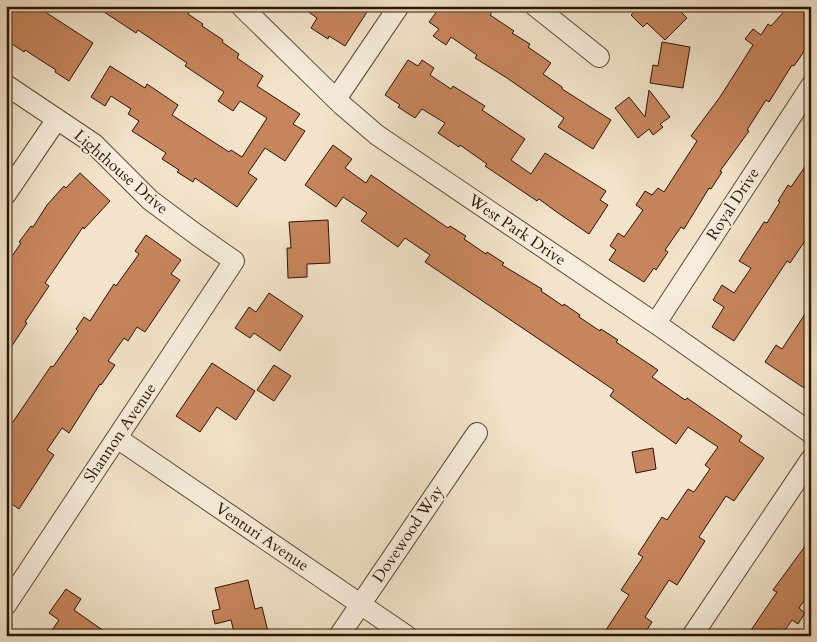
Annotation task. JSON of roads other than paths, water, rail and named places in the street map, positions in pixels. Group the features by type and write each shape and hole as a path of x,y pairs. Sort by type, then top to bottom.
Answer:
{"street":[{"name":"West Park Drive","path":"241,6 377,135 656,323 811,433"},
{"path":"336,98 399,6"},
{"path":"534,6 599,56"},
{"name":"Lighthouse Drive","path":"6,84 94,144 150,200 234,261"},
{"name":"Royal Drive","path":"656,323 811,86"},
{"path":"6,194 57,119"},
{"name":"Shannon Avenue","path":"6,605 234,261"},
{"name":"Dovewood Way","path":"339,636 477,434"},
{"name":"Venturi Avenue","path":"117,438 407,636"},
{"path":"692,636 811,459"}]}
